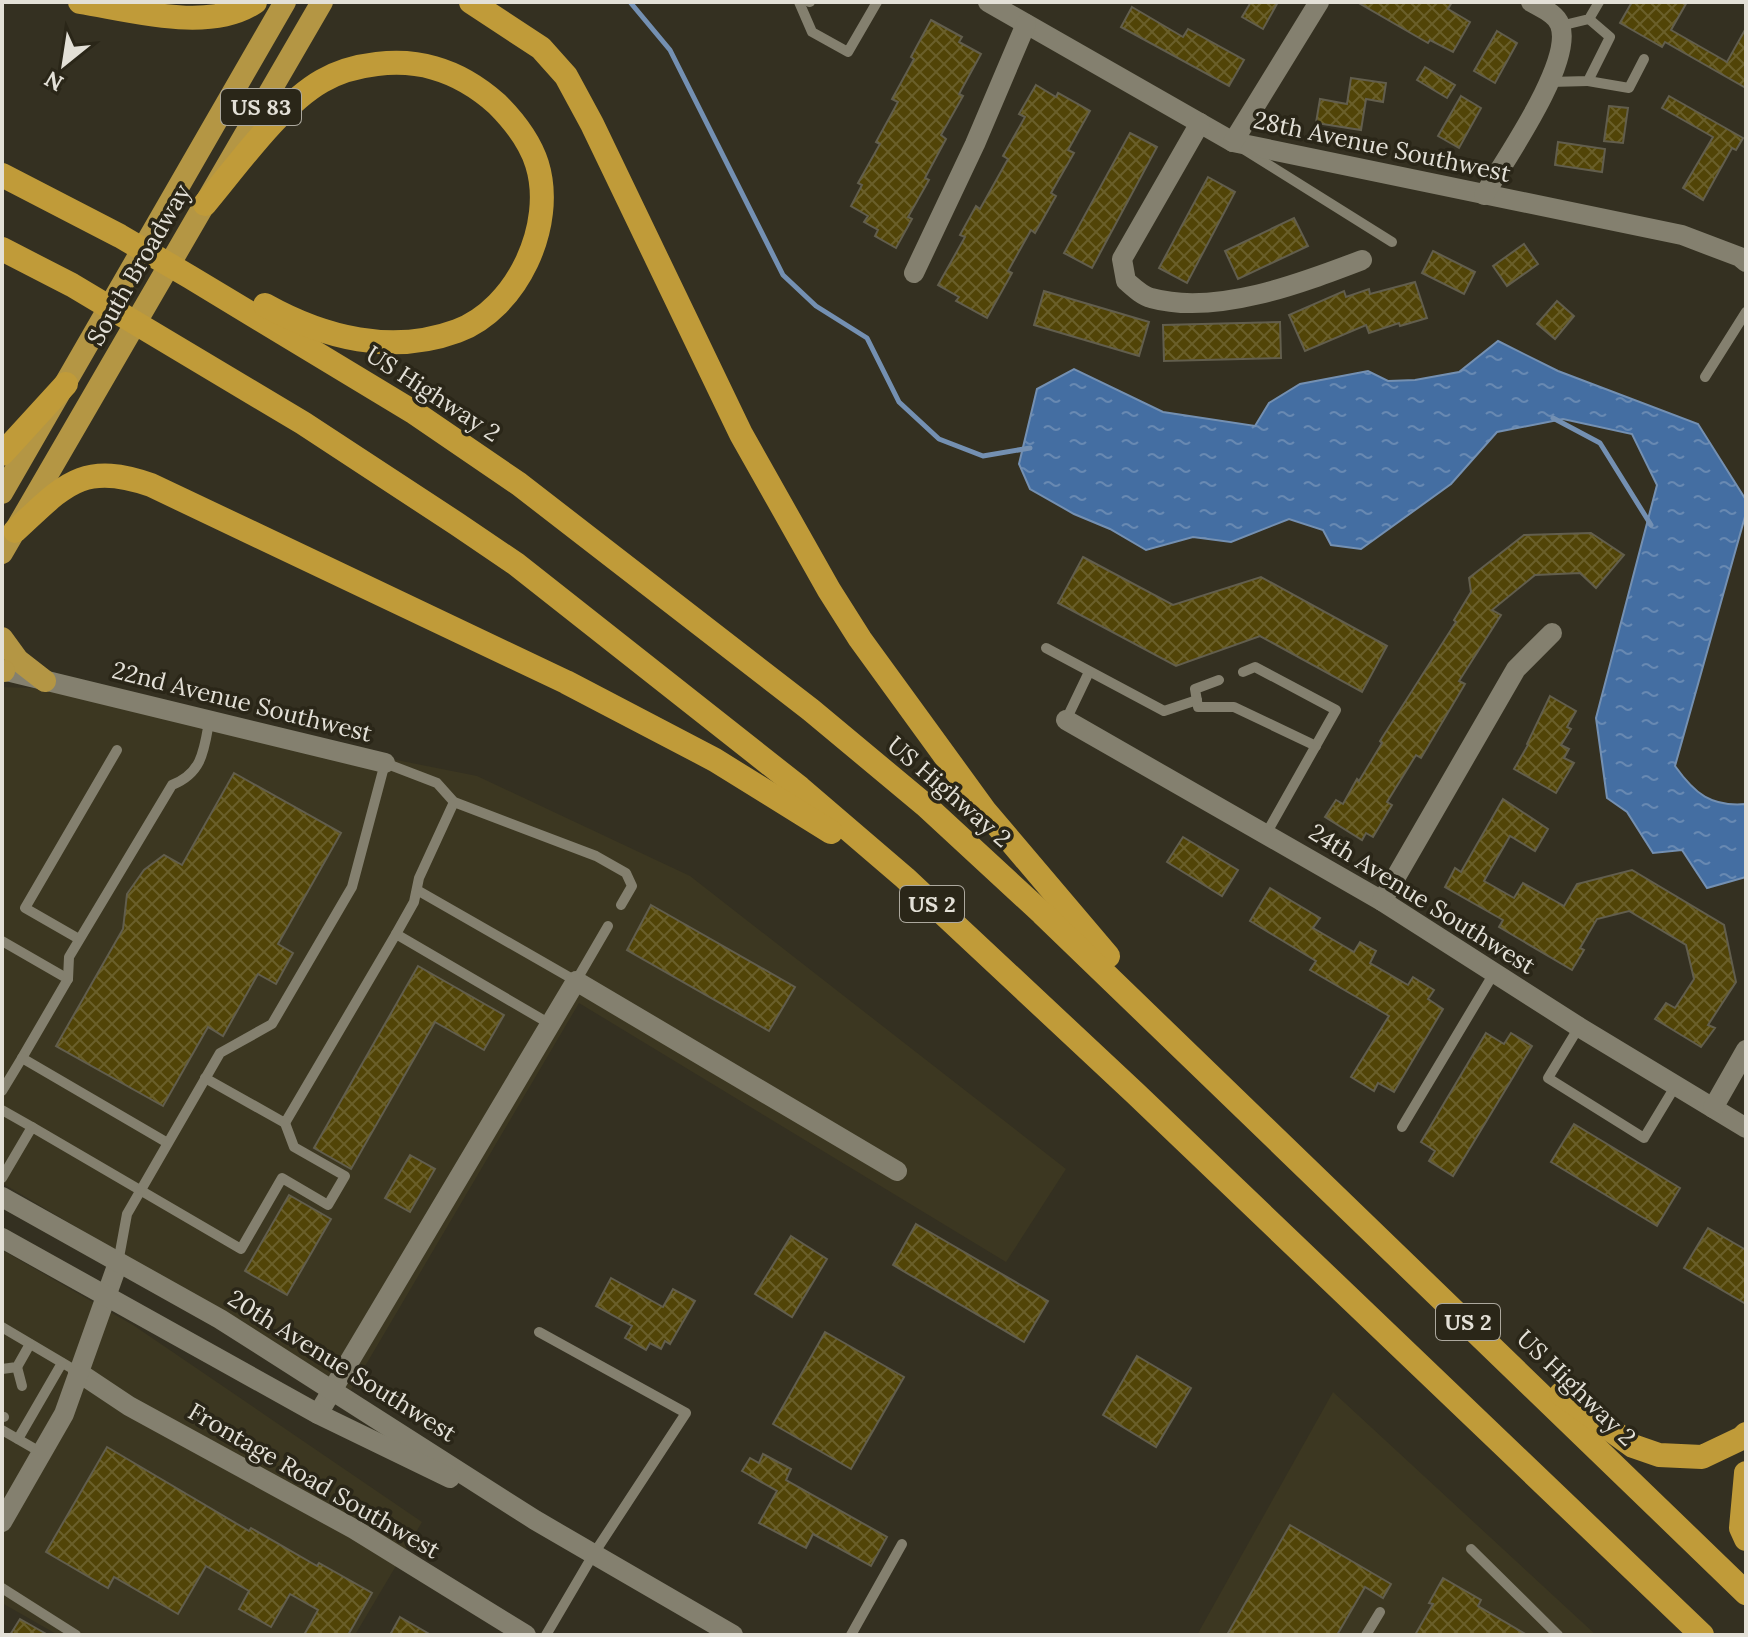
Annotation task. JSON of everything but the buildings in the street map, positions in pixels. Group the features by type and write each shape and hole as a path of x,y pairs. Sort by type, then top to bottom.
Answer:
{"highway":[{"path":"80,2 183,17 213,18 244,10 255,2"},
{"name":"South Broadway","path":"2,493 285,2"},
{"name":"South Broadway","path":"2,553 322,2"},
{"path":"471,2 541,48 566,76 741,434 796,534 860,639 985,811 1077,923 1145,997 1188,1054"},
{"path":"190,277 242,292 288,318 351,338 378,343 421,341 473,324 504,299 534,242 541,205 538,166 507,114 477,87 452,73 418,63 366,67 323,80 287,109 202,208"},
{"name":"US Highway 2","path":"2,175 106,228 415,413 519,484 811,710 925,805 1477,1331 1746,1593"},
{"name":"US 2","path":"2,249 72,285 303,423 516,564 800,788 949,919 1702,1635"},
{"path":"2,263 20,272 72,285"},
{"path":"2,454 66,384"},
{"path":"15,531 70,483 88,476 121,476 151,485 566,682 715,760 814,820 949,919"},
{"path":"2,638 18,660 45,681"},
{"path":"1477,1331 1633,1446 1659,1455 1702,1457 1746,1434"},
{"path":"1746,1473 1741,1528 1746,1539"}],"street":[{"name":"28th Avenue Southwest","path":"988,2 1233,142 1682,235 1744,256"},
{"path":"1233,142 1319,2"},
{"path":"1484,195 1550,82 1560,58 1561,32 1553,15 1531,2"},
{"path":"914,273 975,144 1026,24"},
{"path":"1200,123 1122,259 1126,281 1148,298 1200,304 1293,287 1362,260"},
{"path":"1382,901 1516,669 1552,633"},
{"name":"22nd Avenue Southwest","path":"3,671 385,763"},
{"name":"24th Avenue Southwest","path":"1066,720 1382,901 1579,1027 1746,1128"},
{"path":"318,1414 576,981 897,1171"},
{"path":"1713,1108 1746,1050"},
{"name":"20th Avenue Southwest","path":"2,1197 220,1319 535,1520 733,1635"},
{"name":"20th Avenue Southwest","path":"2,1238 318,1414 535,1520"},
{"path":"2,1522 64,1414 70,1368 107,1298 118,1263"},
{"name":"Frontage Road Southwest","path":"70,1368 129,1406 354,1529 526,1635"}],"lane":[{"path":"799,2 812,32 848,52 877,2"},
{"path":"1561,32 1589,19 1599,2"},
{"path":"1588,81 1610,37 1589,19"},
{"path":"1550,82 1588,81 1629,88 1644,59"},
{"path":"1233,142 1392,242"},
{"path":"1705,377 1746,312"},
{"path":"1046,648 1164,711 1197,700"},
{"path":"1243,672 1255,667 1336,710 1266,834"},
{"path":"1066,720 1089,672"},
{"path":"1219,680 1195,689 1198,707 1234,707 1316,746"},
{"path":"2,1091 68,979 69,957 79,939 172,785 189,779 204,750 209,722"},
{"path":"79,939 25,908 117,750"},
{"path":"385,763 437,783 454,802 596,856 626,873 632,886 621,905"},
{"name":"22nd Avenue Southwest","path":"118,1263 127,1214 220,1053 272,1024 352,887 385,763"},
{"path":"285,1123 414,902 419,878 454,802"},
{"path":"417,890 576,981 608,926"},
{"path":"396,934 550,1024"},
{"path":"2,941 68,979"},
{"path":"1402,1127 1494,973"},
{"path":"1579,1027 1548,1078 1644,1138 1676,1085"},
{"path":"22,1058 166,1142"},
{"path":"2,1110 241,1249 282,1178 328,1205 345,1176 294,1147 285,1123 205,1078"},
{"path":"2,1178 32,1127"},
{"path":"2,1327 70,1368 18,1439"},
{"path":"539,1332 686,1413 593,1555 546,1635"},
{"path":"22,1386 17,1367 30,1344"},
{"path":"2,1369 17,1367"},
{"path":"2,1430 42,1453"},
{"path":"851,1635 902,1544"},
{"path":"1471,1549 1558,1635"},
{"path":"2,1588 76,1635"},
{"path":"1366,1635 1380,1612"}],"shaded area":[{"path":"2,687 34,688 477,776 690,876 1066,1169 1006,1262 579,1003 351,1390 2,1183"},
{"path":"2,1250 133,1325 422,1522 355,1635 58,1635 2,1603"},
{"path":"1333,1392 1596,1635 1197,1635"}],"water":[{"path":"1498,341 1558,371 1698,424 1746,500 1746,513 1675,766 1705,797 1723,803 1746,804 1746,877 1707,888 1682,850 1653,853 1627,812 1607,798 1596,718 1657,485 1632,434 1563,419 1497,432 1451,484 1361,549 1331,545 1323,530 1289,519 1231,542 1193,537 1146,550 1030,489 1019,464 1037,389 1074,369 1163,412 1255,426 1269,403 1300,384 1368,371 1388,381 1415,380 1459,372"}],"waterway":[{"path":"630,2 670,50 783,275 816,306 867,338 899,402 939,439 983,456 1030,448"},
{"path":"1553,418 1600,443 1651,525"}]}
